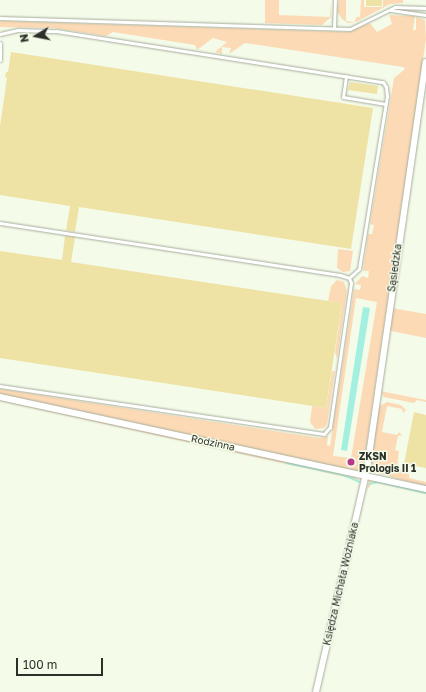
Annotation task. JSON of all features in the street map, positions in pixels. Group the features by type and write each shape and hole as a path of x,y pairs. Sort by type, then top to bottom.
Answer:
{"street":[{"name":"Sąsiedzka","path":"366,475 426,66"},
{"name":"Rodzinna","path":"0,397 426,489"},
{"name":"Księdza Michała Woźniaka","path":"316,692 366,475"}],"lane":[{"path":"334,28 335,0"},
{"path":"0,18 352,28 397,7 426,8"},
{"path":"390,10 426,16"},
{"path":"0,34 18,30 52,31 383,82 387,90 386,104 359,269 349,278"},
{"path":"0,43 0,60"},
{"path":"346,76 343,97 386,104"},
{"path":"0,223 349,278"},
{"path":"0,386 324,434 330,427 351,290 349,278"}],"shaded area":[{"path":"265,0 279,0 279,15 330,17 331,1 331,17 322,25 265,23"},
{"path":"339,0 346,0 346,21 355,22 356,17 360,17 361,0 364,0 364,7 383,7 383,0 403,0 403,3 390,4 356,22 348,23 342,19 337,11"},
{"path":"389,15 415,16 413,30 416,30 416,17 425,20 426,39 363,469 356,471 0,394 0,389 320,438 328,436 327,445 330,446 354,289 360,290 361,285 355,284 362,276 368,278 369,271 363,271 368,234 372,234 374,225 370,224 394,78 405,69 403,67 245,43 229,54 231,48 222,47 222,54 215,52 227,42 213,38 197,50 195,45 113,32 106,36 53,28 0,27 0,21 347,32 370,23 377,32 392,24","holes":["356,298 377,302 351,458 333,456"]},
{"path":"338,249 353,251 350,271 343,272 337,268"},
{"path":"337,280 344,282 347,291 337,359 335,352 342,303 328,301 331,286"},
{"path":"392,308 426,314 426,338 391,331 389,328"},
{"path":"332,371 335,371 327,424 324,428 315,429 310,422 312,406 326,408"},
{"path":"380,391 426,400 426,402 417,400 414,403 384,397"},
{"path":"0,399 354,476 361,482 355,479 0,401"},
{"path":"387,402 401,405 406,410 403,413 402,409 387,406 382,432 397,435 399,432 402,435 398,436 395,450 399,451 397,468 409,474 409,478 426,482 426,487 371,471 378,407"},
{"path":"372,480 426,491 426,494 373,482 367,490 368,483"}],"water":[{"path":"363,307 370,308 347,451 341,450"}],"building":[{"path":"366,0 382,0 382,6 366,6"},
{"path":"11,52 373,108 351,249 79,207 75,232 66,230 70,206 0,195 0,126 7,78 5,77 6,72 8,72"},
{"path":"350,82 378,86 377,94 348,90"},
{"path":"65,236 75,237 71,262 342,303 326,408 0,358 0,251 62,260"},
{"path":"414,412 426,415 426,468 404,464"}],"waterway":[{"path":"287,463 344,475 360,482"},
{"path":"370,484 379,482 426,493"}],"place":[{"name":"ZKSN Prologis II 1","path":"351,462"}]}
